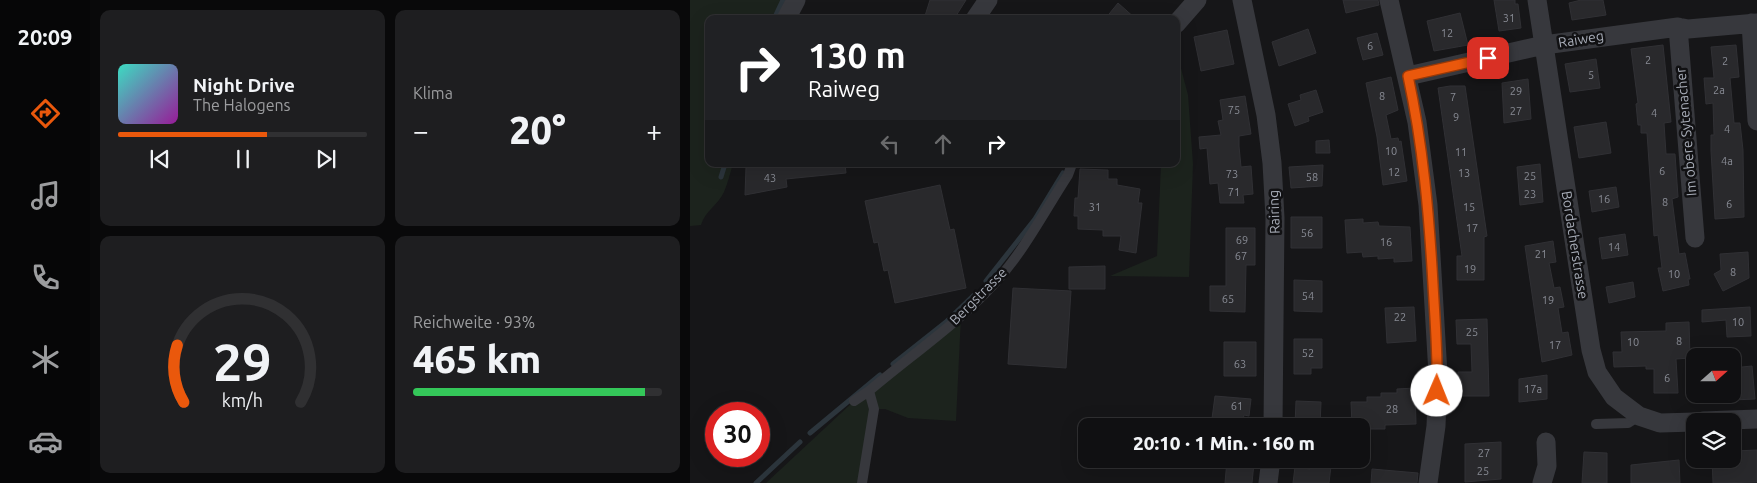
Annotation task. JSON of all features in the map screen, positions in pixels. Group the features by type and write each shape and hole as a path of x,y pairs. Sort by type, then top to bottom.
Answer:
{"street":[{"path":"788,15 796,0"},
{"path":"978,15 988,0"},
{"path":"1180,19 1197,0"},
{"name":"Rairing","path":"1242,0 1266,114 1272,163 1275,218 1273,418"},
{"path":"1389,0 1408,76 1426,182 1438,374 1436,426 1428,483"},
{"name":"Bordacherstrasse","path":"1537,0 1591,350 1597,372 1614,396 1639,416 1660,423 1686,422"},
{"path":"1754,23 1757,121"},
{"name":"Raiweg","path":"1408,76 1544,45 1678,27 1688,29 1754,23"},
{"name":"Im obere Sytenacher","path":"1678,27 1695,238"},
{"path":"1741,420 1757,419"},
{"path":"1542,483 1546,466 1546,442"},
{"path":"1268,483 1269,468"}],"lane":[{"name":"Bergstrasse","path":"854,401 869,391 961,316 994,284 1019,252 1068,175 1071,167"},
{"path":"862,483 874,409 869,391"},
{"path":"1596,424 1628,423 1639,416"}],"shaded area":[{"path":"690,0 796,0 788,15 705,15 705,167 732,167 721,197 705,216 701,225 690,226"},
{"path":"1180,64 1188,95 1193,164 1189,277 1110,276 1157,256 1161,167 1180,167"},
{"path":"961,316 956,421 908,418 885,409 875,409 862,483 766,483 854,401"}],"building":[{"path":"930,0 966,0 957,15 925,15"},
{"path":"1343,0 1378,0 1379,5 1346,13"},
{"path":"1494,0 1515,0 1515,4 1518,4 1521,28 1499,31"},
{"path":"1581,0 1603,0 1606,15 1572,20 1569,3"},
{"path":"1118,3 1132,15 1108,15"},
{"path":"1460,13 1468,45 1434,51 1427,21"},
{"path":"1308,29 1316,53 1279,66 1272,42"},
{"path":"1227,30 1234,64 1201,71 1194,37"},
{"path":"1377,33 1383,55 1363,60 1357,38"},
{"path":"1663,45 1671,122 1664,123 1666,154 1675,154 1678,197 1672,199 1679,254 1685,253 1690,279 1688,279 1689,285 1663,291 1658,268 1662,268 1658,235 1654,236 1647,133 1641,133 1641,125 1638,125 1636,104 1638,103 1631,49"},
{"path":"1736,45 1739,77 1730,78 1734,123 1740,123 1743,150 1744,217 1715,219 1711,151 1711,135 1714,135 1713,103 1706,104 1704,78 1714,78 1711,47"},
{"path":"1596,59 1600,88 1570,92 1565,64"},
{"path":"1391,77 1398,110 1386,115 1391,139 1398,138 1399,142 1401,141 1407,181 1383,185 1377,137 1366,83"},
{"path":"1528,79 1531,119 1504,123 1502,83"},
{"path":"1465,86 1487,236 1484,237 1484,280 1457,280 1457,256 1462,256 1438,88"},
{"path":"1316,90 1323,112 1308,117 1309,121 1295,126 1288,104 1301,100 1300,95"},
{"path":"1245,96 1251,134 1239,136 1239,146 1241,167 1251,166 1253,194 1243,195 1244,203 1220,203 1218,183 1210,184 1207,148 1200,149 1199,137 1221,135 1218,121 1223,120 1220,100"},
{"path":"1606,122 1611,153 1579,158 1574,127"},
{"path":"1329,140 1330,153 1316,153 1316,141"},
{"path":"1540,164 1543,202 1520,205 1517,167"},
{"path":"1323,165 1322,186 1291,188 1289,167"},
{"path":"746,167 845,167 846,173 786,179 787,187 745,195"},
{"path":"1080,169 1108,170 1108,179 1117,179 1117,185 1140,189 1138,203 1142,203 1136,253 1119,250 1121,236 1103,236 1103,230 1078,229 1078,216 1074,216 1075,198 1078,198"},
{"path":"940,185 950,230 954,229 966,288 895,303 888,270 884,271 878,242 874,243 865,201"},
{"path":"1616,187 1619,207 1592,212 1589,191"},
{"path":"1291,217 1322,217 1322,248 1291,248"},
{"path":"1363,219 1363,223 1378,222 1379,226 1410,227 1412,261 1394,262 1394,258 1378,259 1378,256 1363,257 1362,252 1347,253 1345,220"},
{"path":"1226,228 1255,228 1255,265 1246,265 1245,312 1210,311 1210,286 1226,286"},
{"path":"1625,234 1628,255 1602,259 1599,238"},
{"path":"1553,241 1556,262 1549,263 1554,288 1560,287 1564,307 1558,308 1562,333 1568,332 1572,355 1542,362 1525,246"},
{"path":"1748,252 1749,278 1723,291 1714,274 1721,270 1720,254"},
{"path":"1105,266 1105,289 1069,289 1069,267"},
{"path":"1294,280 1322,281 1322,312 1294,311"},
{"path":"1633,282 1635,297 1609,303 1606,287"},
{"path":"1013,288 1071,291 1066,368 1008,364"},
{"path":"1414,307 1416,341 1387,343 1385,308"},
{"path":"1750,307 1751,336 1727,337 1726,320 1702,322 1702,310"},
{"path":"1487,319 1489,396 1458,396 1458,372 1472,372 1471,344 1457,344 1456,320"},
{"path":"1689,322 1690,348 1686,348 1686,358 1676,359 1678,393 1654,393 1654,369 1646,369 1646,366 1614,367 1613,352 1622,352 1621,332 1666,331 1666,323"},
{"path":"1294,339 1322,339 1322,368 1311,368 1311,374 1294,374"},
{"path":"1224,342 1256,342 1256,376 1224,376"},
{"path":"1752,366 1755,399 1741,400 1741,367"},
{"path":"1547,375 1547,399 1519,402 1519,379"},
{"path":"1415,388 1416,424 1385,425 1385,429 1370,429 1370,418 1352,418 1351,402 1367,402 1367,397 1381,397 1381,393 1397,393 1397,389"},
{"path":"1215,396 1251,399 1249,416 1244,415 1243,418 1212,418"},
{"path":"1296,401 1321,402 1320,418 1295,418"},
{"path":"1501,442 1501,479 1465,482 1465,444"},
{"path":"1757,450 1757,482 1713,483 1712,468 1741,468 1741,451"},
{"path":"1584,452 1607,453 1607,483 1582,483"},
{"path":"1679,460 1680,483 1631,483 1631,465"},
{"path":"1226,468 1254,468 1252,483 1225,483"},
{"path":"1295,468 1331,468 1329,483 1293,483"},
{"path":"1372,469 1418,473 1417,483 1371,483"}],"waterway":[{"path":"776,15 783,0"},
{"path":"721,177 724,167"},
{"path":"986,281 1035,219 1063,173"},
{"path":"893,364 946,322 974,295"},
{"path":"810,433 880,375"},
{"path":"756,483 800,442"}],"route":[{"path":"1437,391 1438,374 1430,224 1422,151 1408,76 1488,58"}]}
